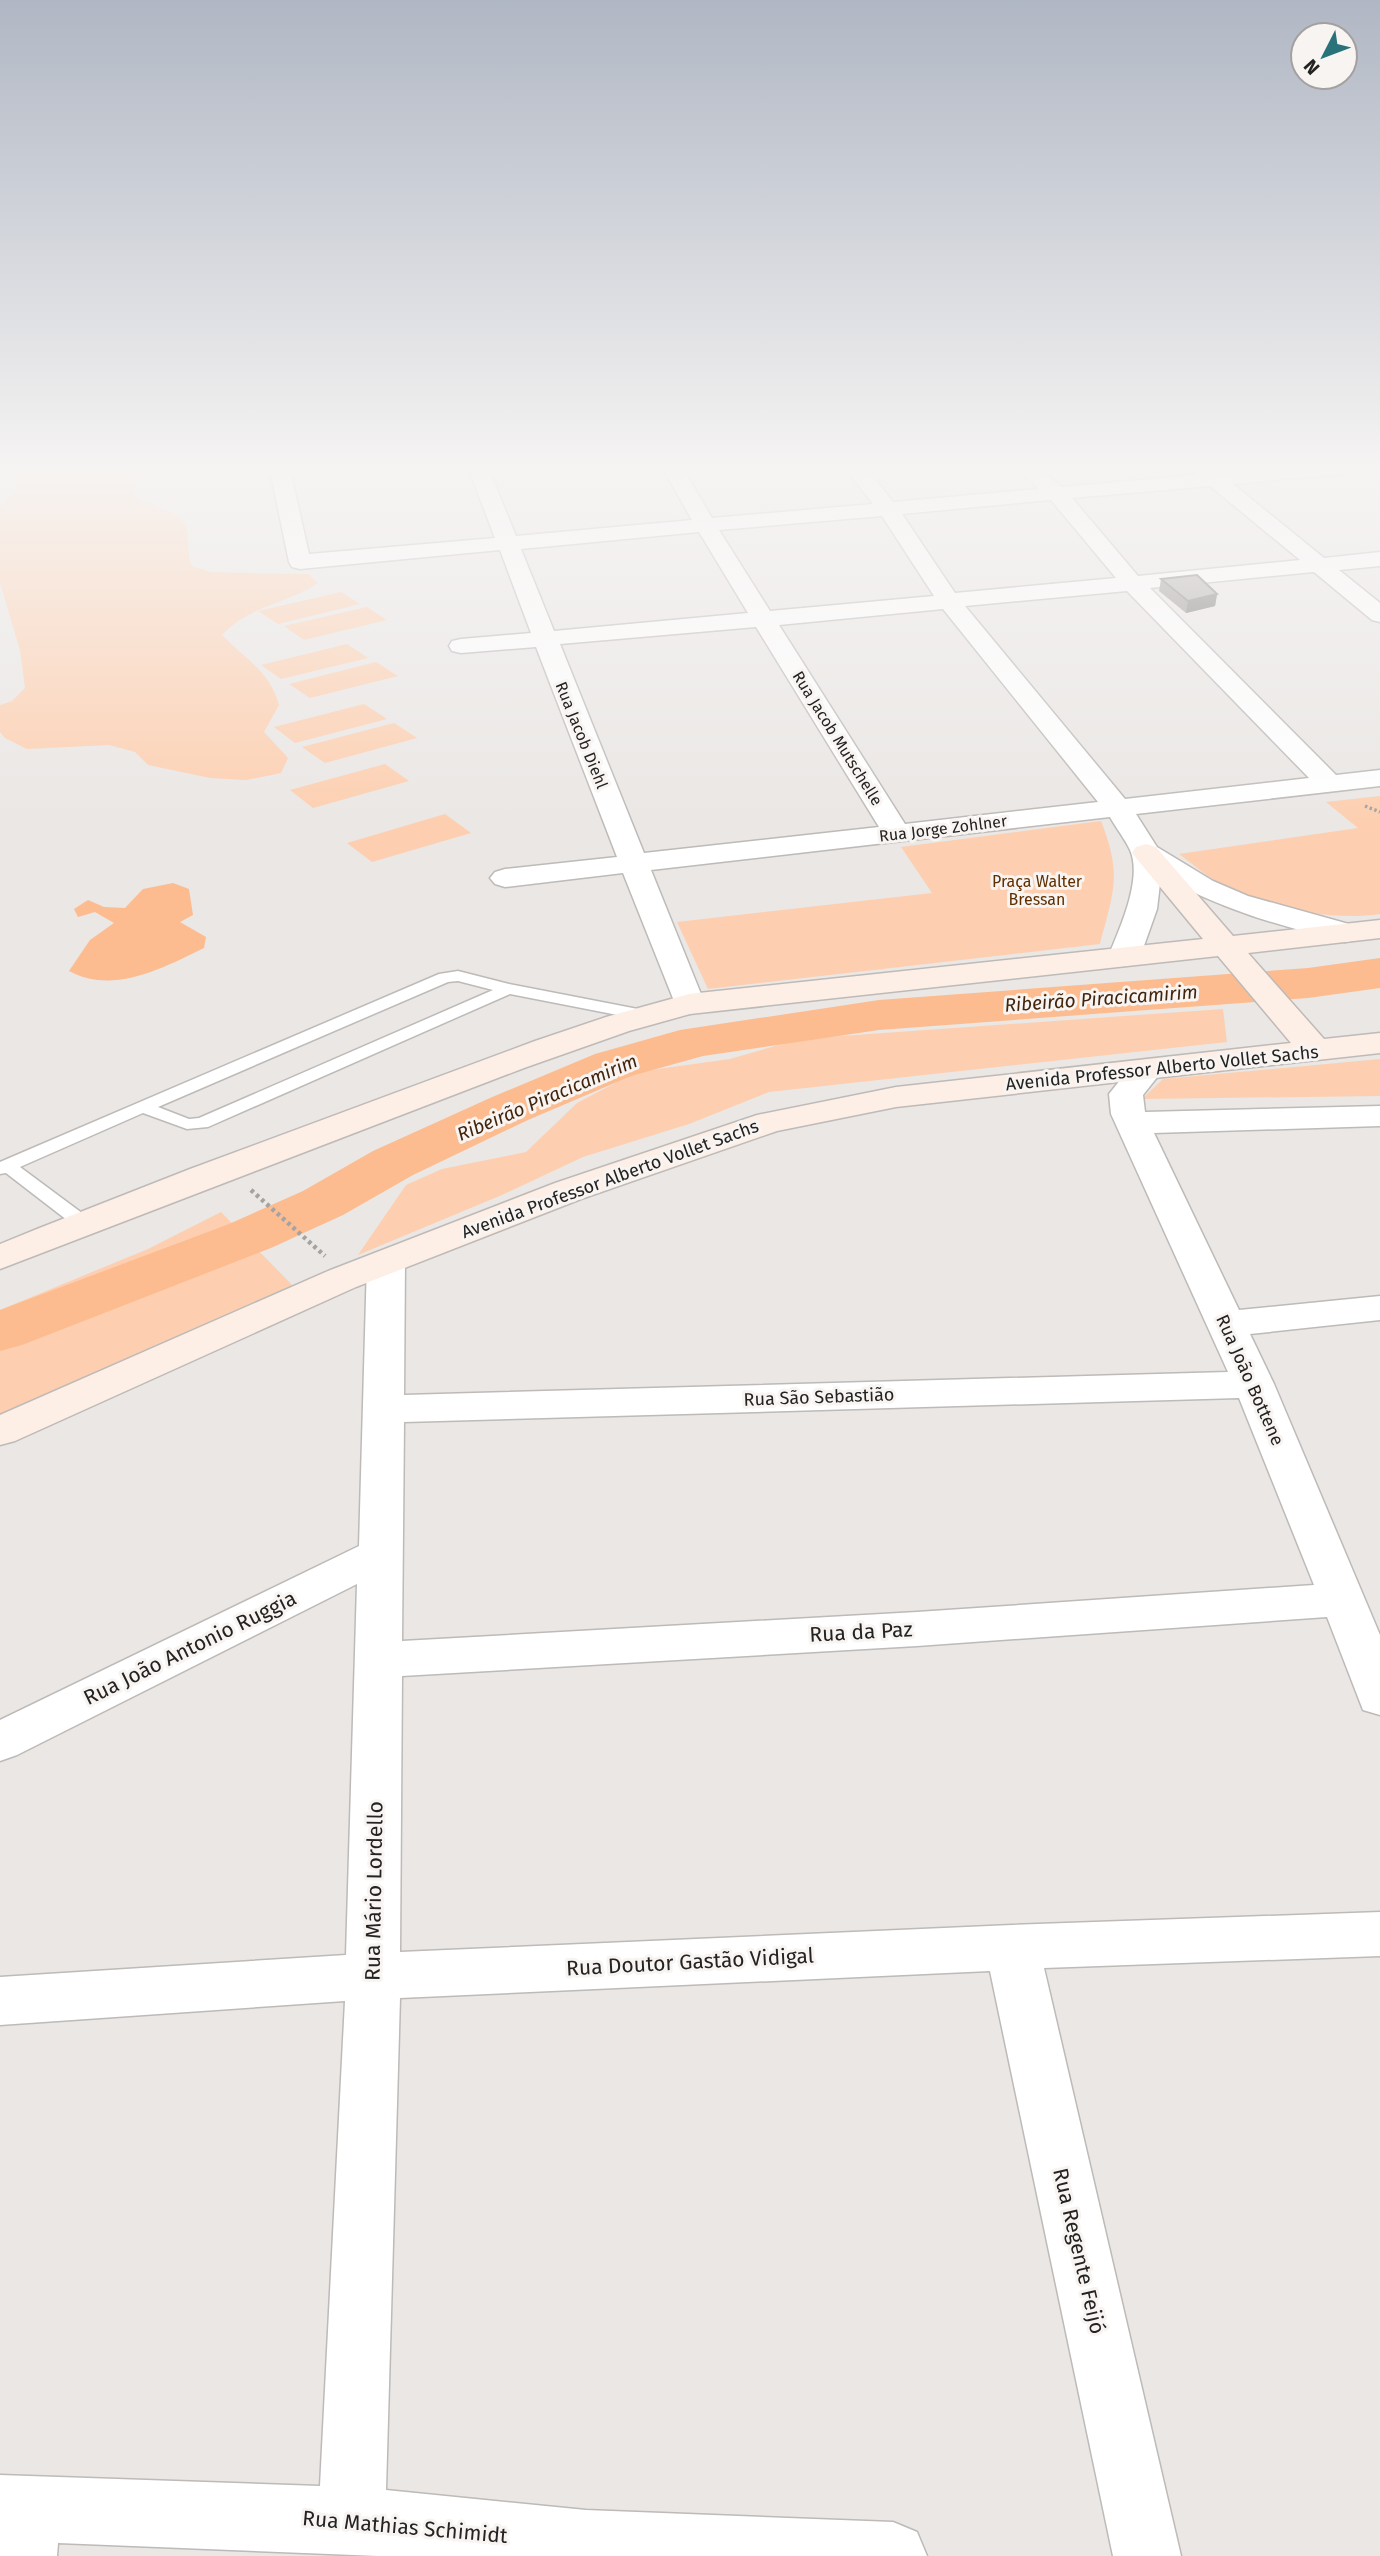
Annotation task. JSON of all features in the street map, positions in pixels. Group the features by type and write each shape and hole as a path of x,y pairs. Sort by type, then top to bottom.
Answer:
{"main road":[{"path":"1146,853 1315,1050"},
{"path":"0,1258 83,1223 554,1045 643,1015 689,1003 1124,957 1235,957 1345,933 1380,929"},
{"name":"Avenida Professor Alberto Vollet Sachs","path":"0,1432 305,1294 568,1191 769,1122 896,1097 1380,1043"}],"street":[{"name":"Rua Jacob Diehl","path":"523,584 689,1003"},
{"name":"Rua Jacob Mutschelle","path":"742,584 896,832"},
{"path":"938,584 1118,808 1146,853 1203,887 1237,902 1345,933"},
{"path":"461,646 764,620 1118,584"},
{"path":"1133,584 1329,783"},
{"path":"1343,584 1380,615"},
{"name":"Rua Jorge Zohlner","path":"505,878 1380,778"},
{"path":"1124,957 1142,909 1147,882 1146,853"},
{"name":"Rua João Bottene","path":"1145,1071 1126,1094 1133,1123 1254,1384 1343,1599 1380,1697"},
{"path":"1133,1123 1380,1116"},
{"name":"Rua Mário Lordello","path":"352,2520 373,1976 386,1262"},
{"path":"1225,1324 1380,1308"},
{"name":"Rua São Sebastião","path":"383,1409 1254,1384"},
{"name":"Rua João Antonio Ruggia","path":"0,1742 380,1554"},
{"name":"Rua da Paz","path":"378,1660 903,1630 1343,1599"},
{"name":"Rua Doutor Gastão Vidigal","path":"0,2001 373,1976 1012,1947 1380,1934"},
{"name":"Rua Regente Feijó","path":"1012,1947 1147,2556"},
{"name":"Rua Mathias Schimidt","path":"17,2525 352,2520 587,2550 893,2556"}],"lane":[{"path":"4,1168 435,980 458,976 508,989 643,1015"},
{"path":"142,1108 187,1124 202,1123 508,989"},
{"path":"4,1168 83,1223"}],"path":[{"path":"256,1198 321,1251"}],"green space":[{"path":"0,584 316,584 256,611 232,625 222,635 256,666 275,693 279,705 264,732 288,758 281,773 246,780 210,778 148,765 135,752 109,745 27,749 5,738 0,732 0,705 12,701 25,688 20,650"},
{"path":"341,592 360,604 278,624 258,611"},
{"path":"367,607 387,620 304,640 284,626"},
{"path":"347,644 368,658 281,679 261,665"},
{"path":"376,662 398,676 310,698 289,684"},
{"path":"364,704 387,719 295,743 274,727"},
{"path":"394,723 417,738 325,763 302,747"},
{"path":"385,764 409,781 313,808 290,790"},
{"path":"1380,796 1380,914 1343,916 1302,912 1263,902 1221,884 1179,854 1358,828 1326,802"},
{"path":"445,814 471,833 372,862 347,843"},
{"name":"Praça Walter Bressan","path":"1101,821 1112,855 1114,883 1100,944 708,989 677,922 932,893 901,847"},
{"path":"1223,1009 1227,1042 769,1092 689,1124 583,1157 502,1195 358,1255 406,1185 442,1169 526,1152 577,1103 636,1072 730,1059 799,1039"},
{"path":"1380,1059 1380,1096 1142,1099 1163,1079"},
{"path":"221,1212 296,1289 0,1422 0,1310 148,1249"}],"shaded area":[{"path":"173,883 189,889 193,915 180,922 206,937 204,948 155,970 120,980 86,978 69,971 90,940 114,923 95,912 78,917 74,909 88,900 104,907 125,908 143,889"}],"building":[{"path":"1167,584 1207,584 1217,594 1188,601"}],"waterway":[{"name":"Ribeirão Piracicamirim","path":"0,1332 250,1236 323,1203 393,1163 509,1109 613,1065 698,1041 879,1015 1308,983 1380,973"}]}
